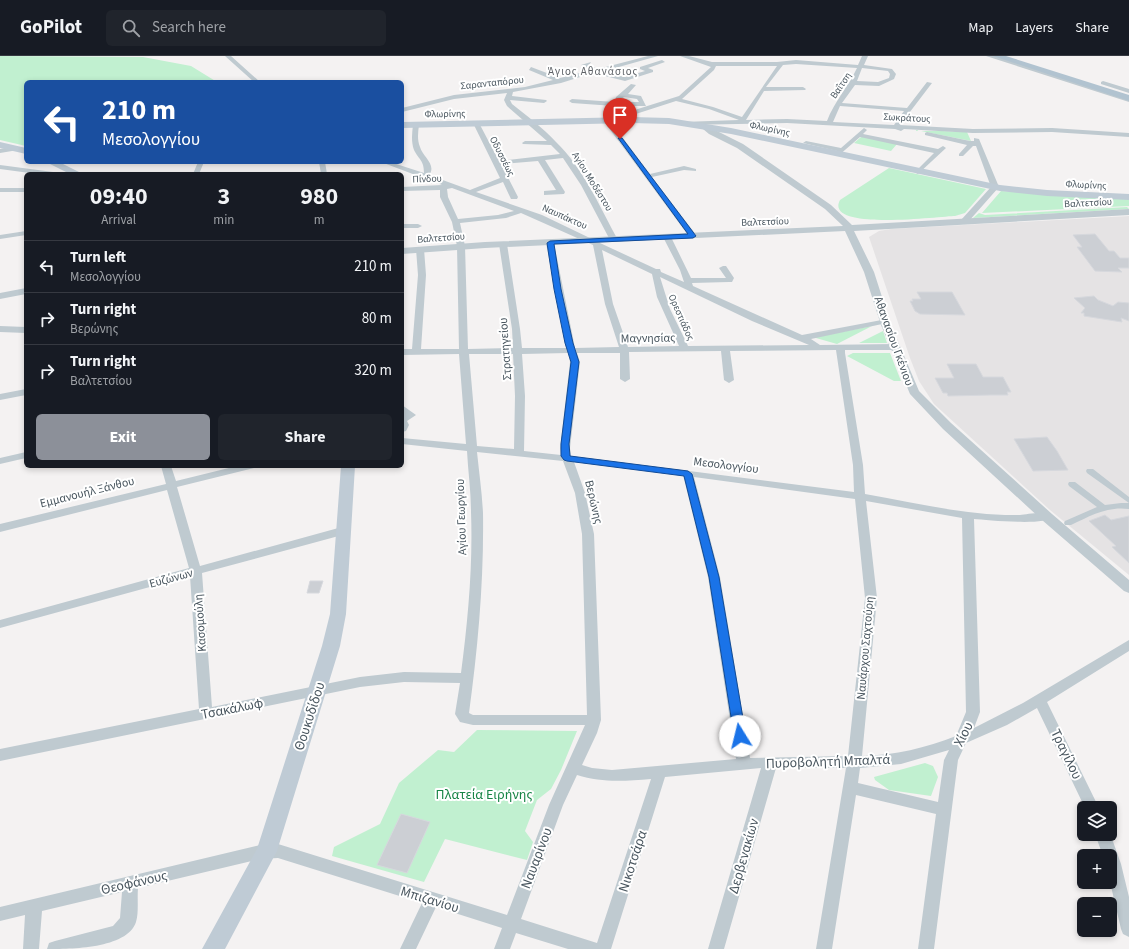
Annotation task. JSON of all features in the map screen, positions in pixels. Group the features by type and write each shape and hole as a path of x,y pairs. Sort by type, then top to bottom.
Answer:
{"main road":[{"path":"997,56 1129,99"},
{"name":"Φλωρίνης","path":"404,125 608,120 651,120 684,123 840,152 918,172 994,187 1040,193 1129,197"},
{"path":"0,144 24,150"},
{"path":"57,164 74,172"},
{"name":"Θουκυδίδου","path":"213,949 267,851 331,646 338,614 342,531 348,468"}],"street":[{"path":"589,63 584,65 596,71 625,79 651,71 642,68 665,63 648,57 628,56"},
{"path":"683,56 712,64 781,64 796,62 861,66 892,71 893,76 886,83 853,83"},
{"name":"Βαΐτση","path":"828,123 838,104 853,83 865,56"},
{"path":"989,56 1129,99"},
{"path":"1018,56 1129,91"},
{"path":"232,57 255,80"},
{"name":"Σαρανταπόρου","path":"404,110 454,97 509,95 648,57"},
{"path":"698,60 709,57"},
{"path":"572,101 618,110 638,112 676,99 688,92 710,72 714,67 712,64"},
{"path":"676,99 711,108 742,120 762,89 781,64"},
{"path":"532,69 561,81"},
{"path":"929,83 923,93 896,127 975,144"},
{"path":"633,85 618,98 618,110 608,120 693,236"},
{"path":"762,89 803,89"},
{"path":"530,100 538,93"},
{"path":"509,95 530,100 544,101"},
{"name":"Αγίου Μοδέστου","path":"509,95 509,105 554,143 565,156 585,185 614,240"},
{"path":"623,95 639,98 644,105"},
{"path":"598,110 618,110 666,103"},
{"path":"838,104 909,110"},
{"path":"638,112 644,105"},
{"name":"Σωκράτους","path":"684,123 742,120 973,131 1052,130 1129,135"},
{"path":"416,124 416,147 420,156 427,163 426,174 424,176"},
{"name":"Οδυσσέως","path":"476,124 513,196 493,200"},
{"path":"806,143 840,152 869,125"},
{"name":"Αθανασίου Γκένιου","path":"706,127 710,131 740,146 828,207 849,229 869,272 884,321 911,389 918,398 1047,517 1129,588"},
{"path":"965,220 994,187 975,144 973,131"},
{"path":"859,135 940,152"},
{"path":"918,172 952,139"},
{"path":"525,144 554,143"},
{"path":"961,155 975,144"},
{"path":"0,151 15,148"},
{"path":"495,163 565,156"},
{"path":"540,158 561,192 547,193"},
{"name":"Ναυπάκτου","path":"390,164 424,176 448,187 470,192 521,210 595,242 688,284 755,318 802,338 814,344 815,348"},
{"path":"0,167 38,172"},
{"path":"648,176 684,168 694,170"},
{"path":"470,192 503,179"},
{"name":"Πίνδου","path":"404,189 448,187"},
{"name":"Αγίου Γεωργίου","path":"448,187 444,197 456,222 461,246 464,352 477,530 472,640 462,711 463,716 468,719 594,720"},
{"path":"0,190 24,190"},
{"path":"456,222 469,218 513,214 521,210"},
{"name":"Βαλτετσίου","path":"404,251 461,246 595,242 666,237 849,229 965,220 1129,212"},
{"path":"404,226 418,226"},
{"path":"0,237 24,233"},
{"name":"Ορεστιάδος","path":"666,237 676,266 688,284"},
{"path":"595,242 609,304 625,350 625,379"},
{"name":"Βερώνης","path":"550,243 555,274 575,364 565,444 567,458 580,493 588,534 594,720 590,733 573,768"},
{"name":"Στρατηγείου","path":"503,244 514,306 518,351 521,414 519,453"},
{"path":"416,352 422,275 420,249"},
{"path":"657,271 676,266"},
{"path":"688,284 727,281 730,278 723,268"},
{"name":"Ορεστιάδος","path":"657,271 655,276 661,295 685,349"},
{"path":"0,296 24,291"},
{"path":"802,338 884,321"},
{"path":"3,330 24,330"},
{"name":"Ναυάρχου Σαχτούρη","path":"824,949 854,763 871,598 862,527 858,465 840,353 842,347"},
{"name":"Μαγνησίας","path":"404,352 894,347"},
{"path":"725,349 729,380"},
{"path":"0,398 24,392"},
{"path":"404,410 411,415 404,419"},
{"name":"Μεσολογγίου","path":"404,441 567,458 861,496 968,516 1013,519 1047,517"},
{"path":"0,460 24,454"},
{"name":"Κασομούλη","path":"167,468 196,571 206,713"},
{"name":"Εμμανουήλ Ξάνθου","path":"0,528 243,468"},
{"path":"1090,471 1129,501"},
{"path":"688,474 714,577 744,764"},
{"path":"1072,484 1104,508"},
{"path":"1068,523 1104,508 1118,504 1129,506"},
{"name":"Χίου","path":"926,949 951,760 971,720 973,700 968,516"},
{"name":"Ευζώνων","path":"0,624 342,531"},
{"name":"Πυροβολητή Μπαλτά","path":"573,768 592,774 608,776 770,762 854,763 905,758 960,740 998,725 1040,701 1129,645"},
{"name":"Τσακάλωφ","path":"0,755 318,690 392,678 466,678"},
{"name":"Τραγίλου","path":"1040,701 1089,801"},
{"name":"Δερβενακίων","path":"716,949 770,762"},
{"name":"Ναυαρίνου","path":"502,949 510,924 551,818 573,768"},
{"name":"Νικοτσάρα","path":"603,949 660,772"},
{"path":"850,787 944,810"},
{"path":"1105,841 1113,864 1129,929"},
{"name":"Θεοφάνους","path":"0,914 130,882 267,851"},
{"name":"Μπιζανίου","path":"267,851 288,853 431,900 593,949"},
{"path":"55,949 118,932 128,921 130,882"},
{"path":"408,949 431,900"},
{"path":"31,949 34,905"}],"shaded area":[{"path":"1129,216 1129,575 1050,510 934,404 919,381 910,358 869,237 879,231 891,229"}],"green space":[{"path":"0,56 143,57 191,66 214,80 24,80 24,146 0,140"},
{"path":"916,130 967,132 971,141"},
{"path":"861,137 897,144 891,151 854,143"},
{"path":"889,168 986,189 965,213 955,216 886,220 865,219 849,216 840,210 840,200"},
{"path":"1001,191 1129,199 1129,206 982,213"},
{"path":"1127,207 1129,209 973,218 979,213 985,215"},
{"path":"872,326 837,344 816,338 816,337"},
{"path":"883,331 887,343 859,343"},
{"path":"853,353 890,353 901,381 894,381 847,356"},
{"name":"Πλατεία Ειρήνης","path":"477,730 577,731 561,770 551,789 537,800 525,831 533,842 527,860 445,839 424,882 332,856 334,847 380,824 399,783 438,750 454,752"},
{"path":"925,763 933,766 938,777 931,796 889,790 875,780 874,777"}],"building":[{"path":"1095,234 1109,251 1114,251 1120,258 1129,258 1129,268 1118,268 1122,272 1095,271 1077,247 1082,247 1073,235"},
{"path":"917,292 952,292 965,315 920,314 915,311 910,301 913,301 912,299 921,299"},
{"path":"1094,296 1098,300 1113,306 1118,302 1129,303 1129,321 1121,318 1122,322 1084,316 1084,313 1081,313 1085,308 1074,298"},
{"path":"947,364 976,364 983,377 1003,377 1011,392 1007,392 1008,395 948,396 947,393 943,393 935,378 954,378"},
{"path":"1047,437 1068,470 1033,471 1014,439"},
{"path":"1105,515 1111,520 1129,516 1129,563 1112,547 1116,546 1089,521"},
{"path":"310,581 323,581 319,593 307,593"},
{"path":"401,814 430,822 407,873 377,865"}],"district":[{"name":"Άγιος Αθανάσιος","path":"593,71"}],"route":[{"path":"620,139 693,236 550,243 569,343 575,362 565,444 566,456 567,458 688,474 714,577 740,736"}]}
